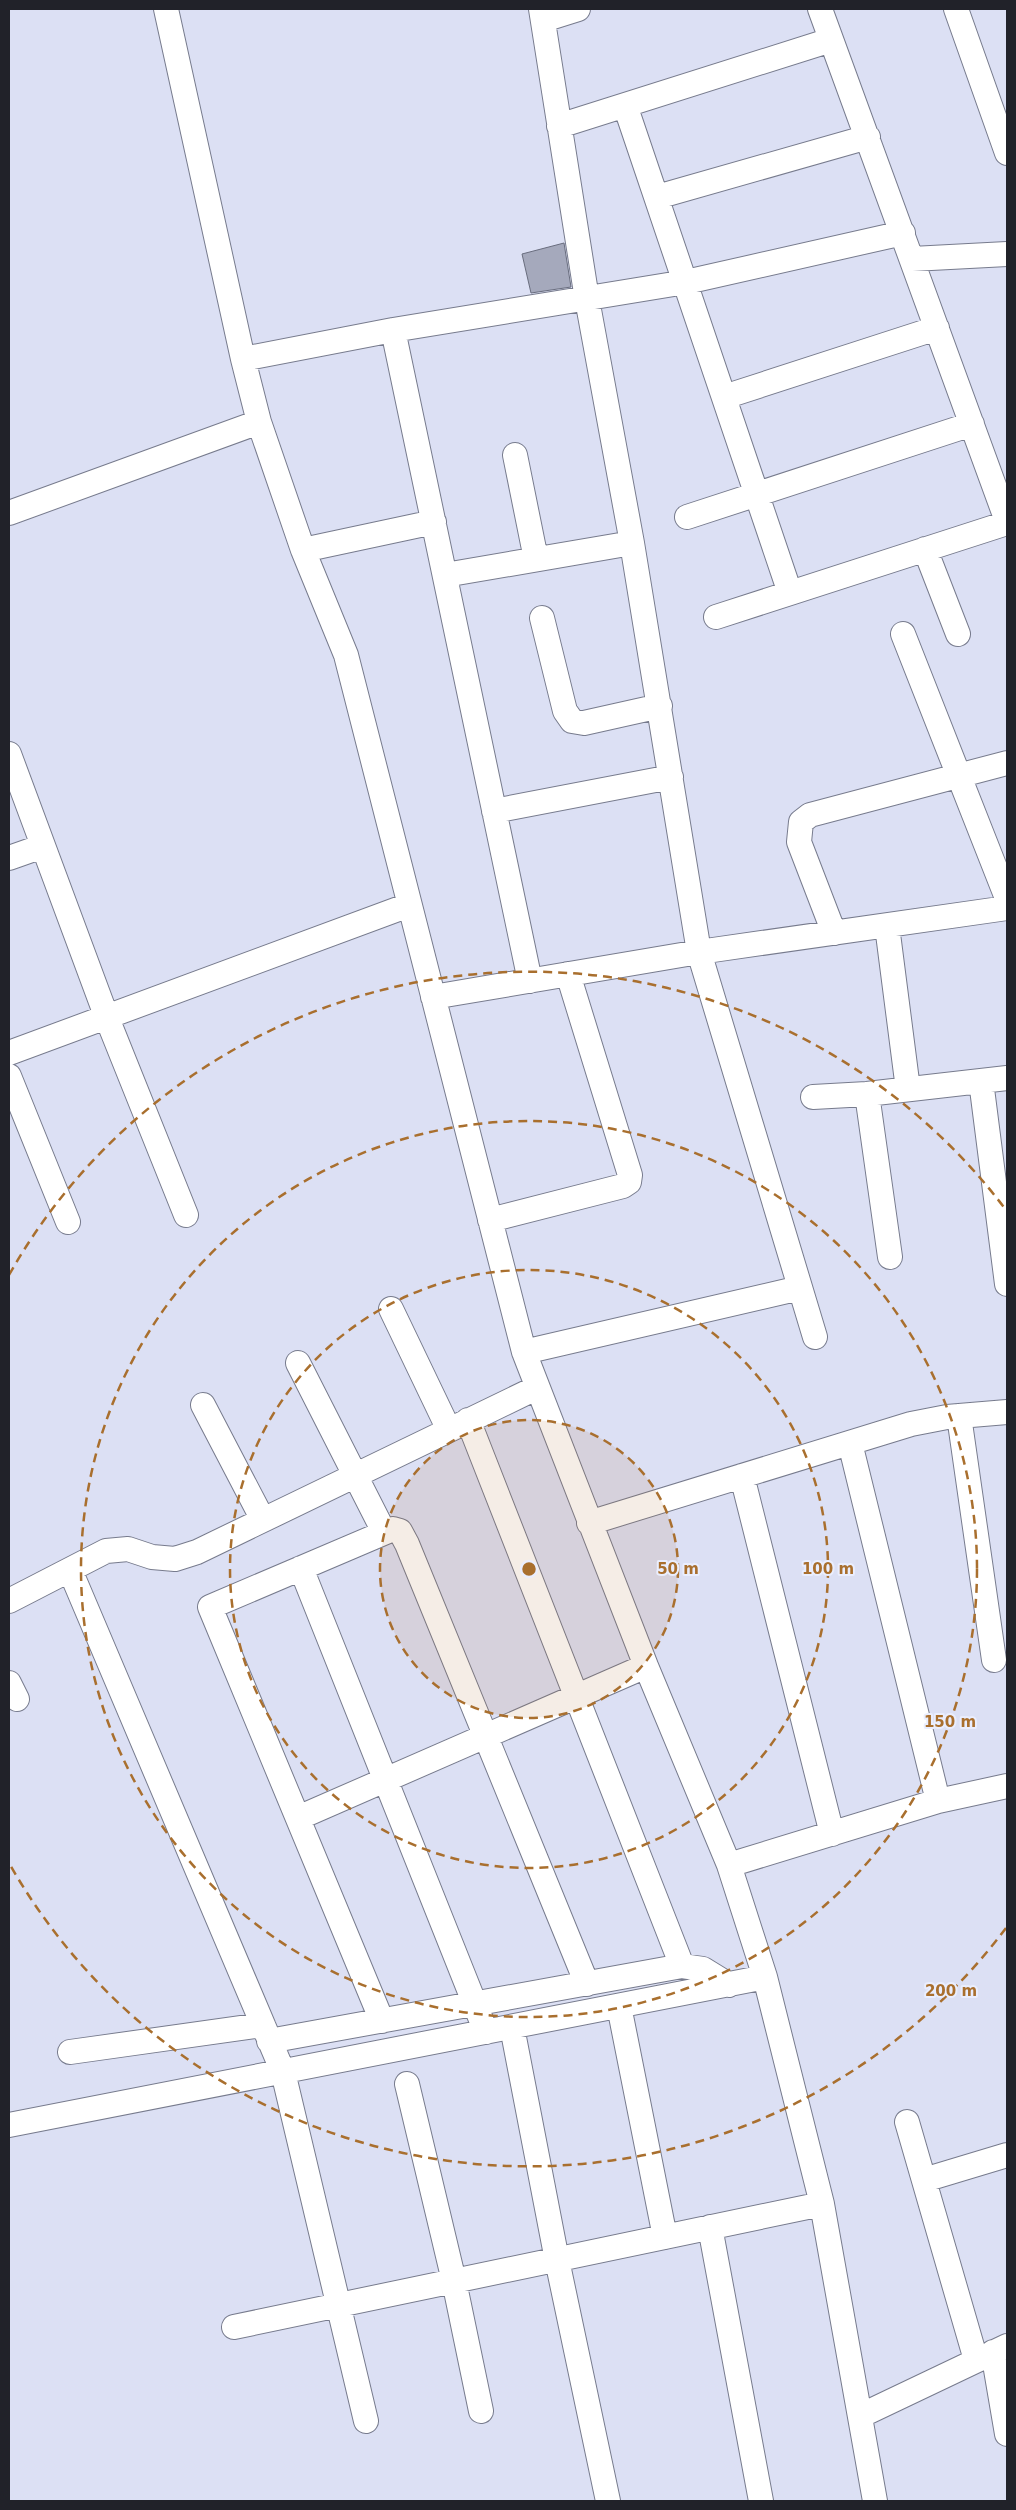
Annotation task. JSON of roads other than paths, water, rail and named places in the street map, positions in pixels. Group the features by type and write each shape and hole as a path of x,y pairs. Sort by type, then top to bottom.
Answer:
{"street":[{"path":"166,9 243,359 259,422 303,550 346,655 524,1352 536,1388 646,1666 729,1865 764,1977 822,2204 875,2501"},
{"path":"578,9 542,14 587,299 660,706 699,952 815,1337"},
{"path":"716,617 1007,522 820,9"},
{"path":"956,9 1007,153"},
{"path":"560,126 831,40"},
{"path":"625,105 790,593"},
{"path":"657,197 868,137"},
{"path":"243,359 393,330 686,282 903,233"},
{"path":"912,259 1007,254"},
{"path":"724,397 937,328"},
{"path":"393,330 530,981"},
{"path":"9,512 259,422"},
{"path":"687,518 972,424"},
{"path":"515,455 536,559"},
{"path":"303,550 434,522"},
{"path":"445,575 632,543"},
{"path":"925,550 958,634"},
{"path":"542,618 565,711 572,720 584,723 660,706"},
{"path":"903,634 1007,898"},
{"path":"9,754 107,1018 186,1215"},
{"path":"834,933 799,842 801,822 810,815 1007,763"},
{"path":"494,811 672,777"},
{"path":"9,858 43,846"},
{"path":"9,1053 409,905"},
{"path":"433,997 699,952 1007,908"},
{"path":"887,926 908,1089"},
{"path":"490,1220 623,1186 629,1182 630,1175 568,974"},
{"path":"9,1076 68,1222"},
{"path":"813,1097 867,1094 1007,1078"},
{"path":"981,1081 1007,1284"},
{"path":"867,1094 890,1257"},
{"path":"524,1352 800,1288"},
{"path":"390,1309 459,1425 577,1697 682,1966"},
{"path":"298,1363 384,1532"},
{"path":"9,1601 106,1551 128,1550 174,1559 197,1552 536,1388"},
{"path":"203,1404 263,1520"},
{"path":"589,1523 911,1424 959,1416 1007,1412"},
{"path":"959,1416 994,1660"},
{"path":"850,1443 938,1802"},
{"path":"742,1476 832,1834"},
{"path":"382,2021 210,1607 393,1529 400,1532 407,1544 587,1984"},
{"path":"301,1568 486,2032"},
{"path":"70,1570 282,2072 366,2421"},
{"path":"298,1818 646,1666"},
{"path":"729,1865 938,1802 1007,1786"},
{"path":"70,2052 382,2021 682,1966 703,1969 729,1984"},
{"path":"9,2125 764,1977"},
{"path":"619,2006 665,2237"},
{"path":"512,2027 557,2260 608,2501"},
{"path":"407,2084 454,2281 481,2411"},
{"path":"907,2122 924,2180 992,2353 1007,2434"},
{"path":"924,2180 1007,2155"},
{"path":"234,2327 822,2204"},
{"path":"710,2227 761,2501"},
{"path":"860,2416 992,2353"}]}
